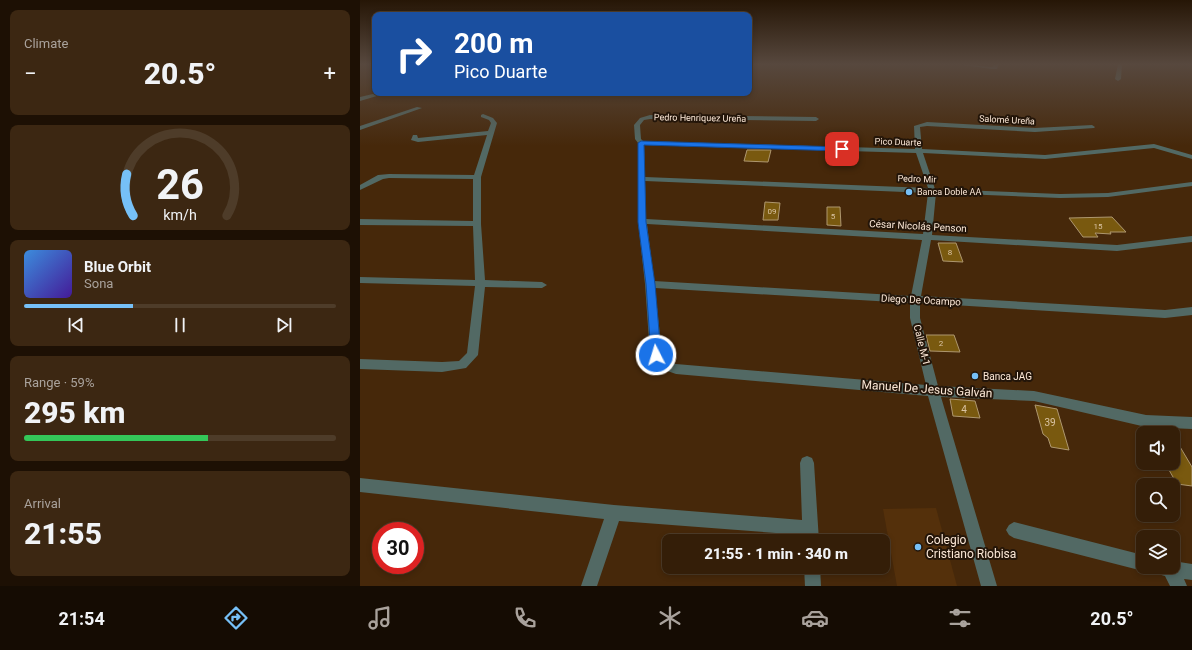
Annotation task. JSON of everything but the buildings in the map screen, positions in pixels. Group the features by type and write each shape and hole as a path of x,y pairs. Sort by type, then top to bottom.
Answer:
{"street":[{"path":"360,99 372,96"},
{"path":"360,128 419,108"},
{"path":"360,364 442,367 462,365 472,355 480,283 477,224 477,177 492,133 493,121 483,116"},
{"name":"Pedro Henriquez Ureña","path":"660,364 656,355 650,284 642,222 640,179 641,143 638,139 637,124 642,119 650,117 816,119"},
{"name":"Salomé Ureña","path":"920,125 1034,130 1092,127"},
{"name":"Calle M-1","path":"920,125 917,126 919,151 932,190 927,237 914,300 915,318 933,391 970,522 990,586"},
{"path":"415,136 414,140 492,133"},
{"name":"Pico Duarte","path":"641,143 919,151 1045,157 1154,146 1192,157"},
{"path":"360,188 381,177 389,176 477,177"},
{"name":"Pedro Mir","path":"640,179 1060,196 1101,195 1192,184"},
{"path":"360,222 477,224"},
{"name":"César Nicolás Penson","path":"642,222 1117,248 1192,239"},
{"path":"360,280 542,285"},
{"name":"Diego De Ocampo","path":"650,284 1165,314 1192,311"},
{"name":"Manuel De Jesus Galván","path":"660,364 676,369 933,391 1034,396 1146,421 1192,423"},
{"path":"360,484 614,514 810,534 806,463"},
{"path":"589,586 614,514"},
{"path":"1014,530 1136,561"},
{"path":"1180,570 1192,572"},
{"path":"812,574 813,586"},
{"path":"1170,574 1179,586"}],"shaded area":[{"name":"Colegio Cristiano Riobisa","path":"936,508 957,586 897,586 890,548 890,534 888,534 883,509"}],"place":[{"name":"Banca Doble AA","path":"909,192"},
{"name":"Banca JAG","path":"975,376"},
{"name":"Colegio Cristiano Riobisa","path":"918,547"}],"route":[{"path":"656,355 650,284 642,222 640,179 641,143 842,149"}]}
